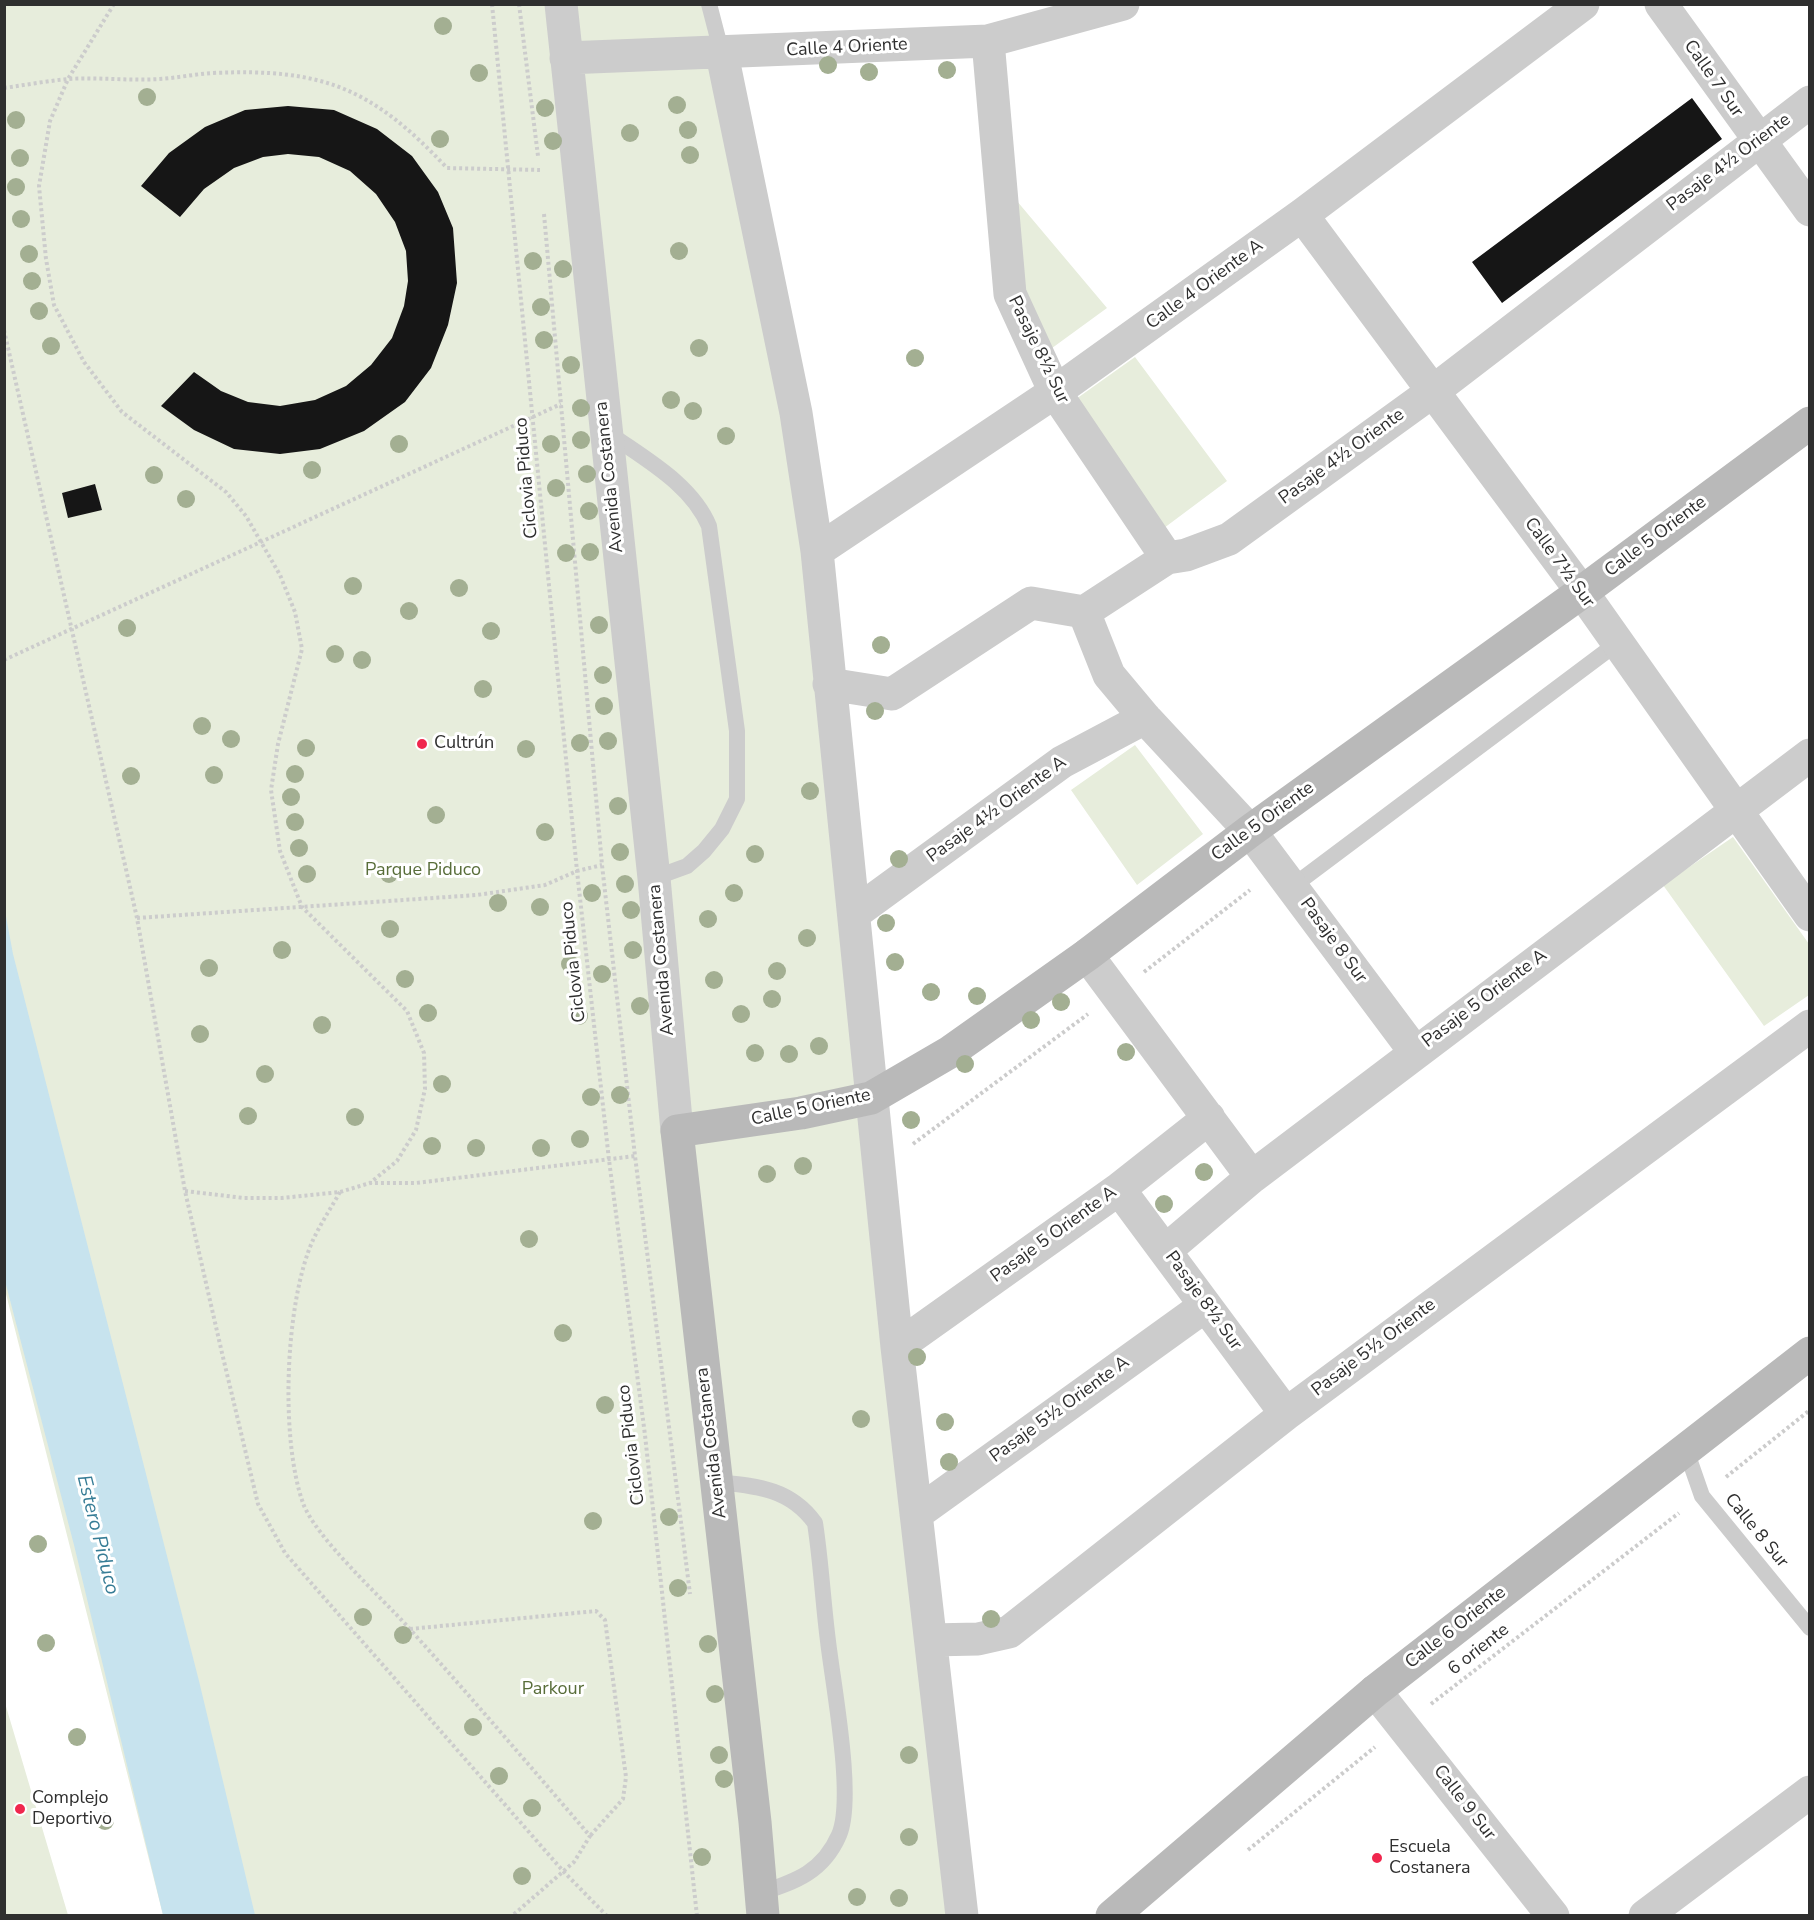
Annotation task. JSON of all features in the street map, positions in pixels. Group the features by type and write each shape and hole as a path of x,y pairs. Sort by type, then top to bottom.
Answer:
{"street":[{"name":"Avenida Costanera","path":"561,4 654,878 677,1131 762,1904"},
{"name":"Calle 4 Oriente","path":"567,58 722,54 988,41 1123,4"},
{"name":"Calle 4 Oriente A","path":"817,551 1055,392 1302,215 1583,4"},
{"name":"Calle 7 Sur","path":"1661,4 1757,141 1809,210"},
{"name":"Pasaje 8½ Sur","path":"988,41 1010,294 1055,392 1167,558"},
{"path":"722,54 796,413 817,551 897,1347 962,1916"},
{"name":"Pasaje 4½ Oriente","path":"1084,612 1167,558 1186,555 1229,539 1432,392 1809,102"},
{"name":"Calle 7½ Sur","path":"1302,215 1582,592 1616,644 1809,915"},
{"name":"Calle 5 Oriente","path":"677,1131 801,1113 871,1098 950,1052 1087,955 1250,831 1582,592 1809,423"},
{"path":"830,684 892,694 1031,603 1084,612 1109,675 1145,718 1250,831"},
{"name":"Pasaje 4½ Oriente A","path":"855,913 1062,762 1145,718"},
{"name":"Pasaje 5 Oriente A","path":"1166,1250 1252,1177 1809,755"},
{"name":"Pasaje 8 Sur","path":"1250,831 1415,1052"},
{"path":"1087,955 1252,1177"},
{"name":"Pasaje 5½ Oriente","path":"931,1640 978,1639 1009,1632 1286,1414 1809,1026"},
{"name":"Pasaje 5 Oriente A","path":"897,1347 1119,1189 1209,1118"},
{"name":"Pasaje 8½ Sur","path":"1119,1189 1286,1414"},
{"name":"Pasaje 5½ Oriente A","path":"916,1514 1205,1306"},
{"name":"Calle 6 Oriente","path":"1112,1916 1375,1691 1809,1353"},
{"name":"Calle 9 Sur","path":"1375,1691 1553,1916"},
{"path":"1645,1916 1809,1792"}],"lane":[{"path":"709,4 722,54"},
{"path":"605,430 671,479 703,511 710,526 737,731 737,799 722,829 704,851 687,866 654,878"},
{"path":"1293,886 1616,644"},
{"name":"Calle 8 Sur","path":"1686,1450 1702,1496 1809,1628"},
{"path":"717,1482 776,1490 791,1499 814,1523 845,1785 840,1834 830,1851 816,1868 762,1904"}],"path":[{"path":"114,4 68,79 50,121 39,186 46,259 54,305 84,362 122,412 226,492 264,543 295,612 302,649 278,744 271,790 280,851 302,907 407,1011 424,1053 425,1089 416,1130 397,1161 370,1183"},
{"name":"Ciclovia Piduco","path":"492,4 535,417 577,871 609,1160 645,1435 697,1916"},
{"path":"519,4 541,180"},
{"path":"4,88 68,79 159,79 212,73 268,72 307,76 348,88 379,107 415,134 447,168 540,170"},
{"path":"544,212 602,865 635,1156 691,1598"},
{"path":"4,330 137,918 185,1191 258,1504 285,1553 563,1871 607,1916"},
{"path":"4,660 264,543 561,405"},
{"path":"137,918 477,895 545,885 577,871 602,865"},
{"path":"185,1191 244,1198 340,1192 370,1183 416,1183 635,1156"},
{"path":"340,1192 313,1241 302,1276 292,1340 287,1401 292,1455 303,1504 315,1524 410,1629 590,1836"},
{"name":"6 oriente","path":"1240,1857 1402,1726 1702,1496 1809,1410"},
{"path":"410,1629 596,1611 605,1620 626,1777 624,1799 590,1836 574,1862 512,1916"}],"green space":[{"name":"Parque Piduco","path":"4,5 709,5 809,545 956,1915 163,1915 5,1290"},
{"path":"1011,194 1107,308 1048,351 1012,274"},
{"path":"1135,357 1227,481 1156,534 1069,404"},
{"path":"1135,745 1203,834 1137,885 1071,790"},
{"path":"1733,837 1809,944 1809,995 1764,1026 1663,885"},
{"name":"Complejo Deportivo","path":"5,1703 68,1915 5,1915"}],"water":[{"name":"Estero Piduco","path":"5,911 13,954 199,1681 255,1915 163,1915 74,1545 5,1281"}],"building":[{"path":"1692,98 1722,139 1502,303 1472,262"},
{"path":"288,106 334,110 377,129 412,156 438,192 453,228 457,283 448,325 431,368 405,402 364,431 320,449 280,454 234,449 194,430 161,406 194,372 221,391 248,402 280,406 315,400 346,386 371,365 392,338 404,306 408,281 406,251 395,222 376,194 350,171 319,157 288,154 263,157 234,168 204,189 180,217 141,186 169,153 205,127 245,110"},
{"path":"95,484 102,510 68,518 62,493"}],"place":[{"name":"Cultrún","path":"422,744"},
{"name":"Complejo Deportivo","path":"20,1809"},
{"name":"Escuela Costanera","path":"1377,1858"}],"park label":[{"name":"Parkour","path":"553,1690"}]}
